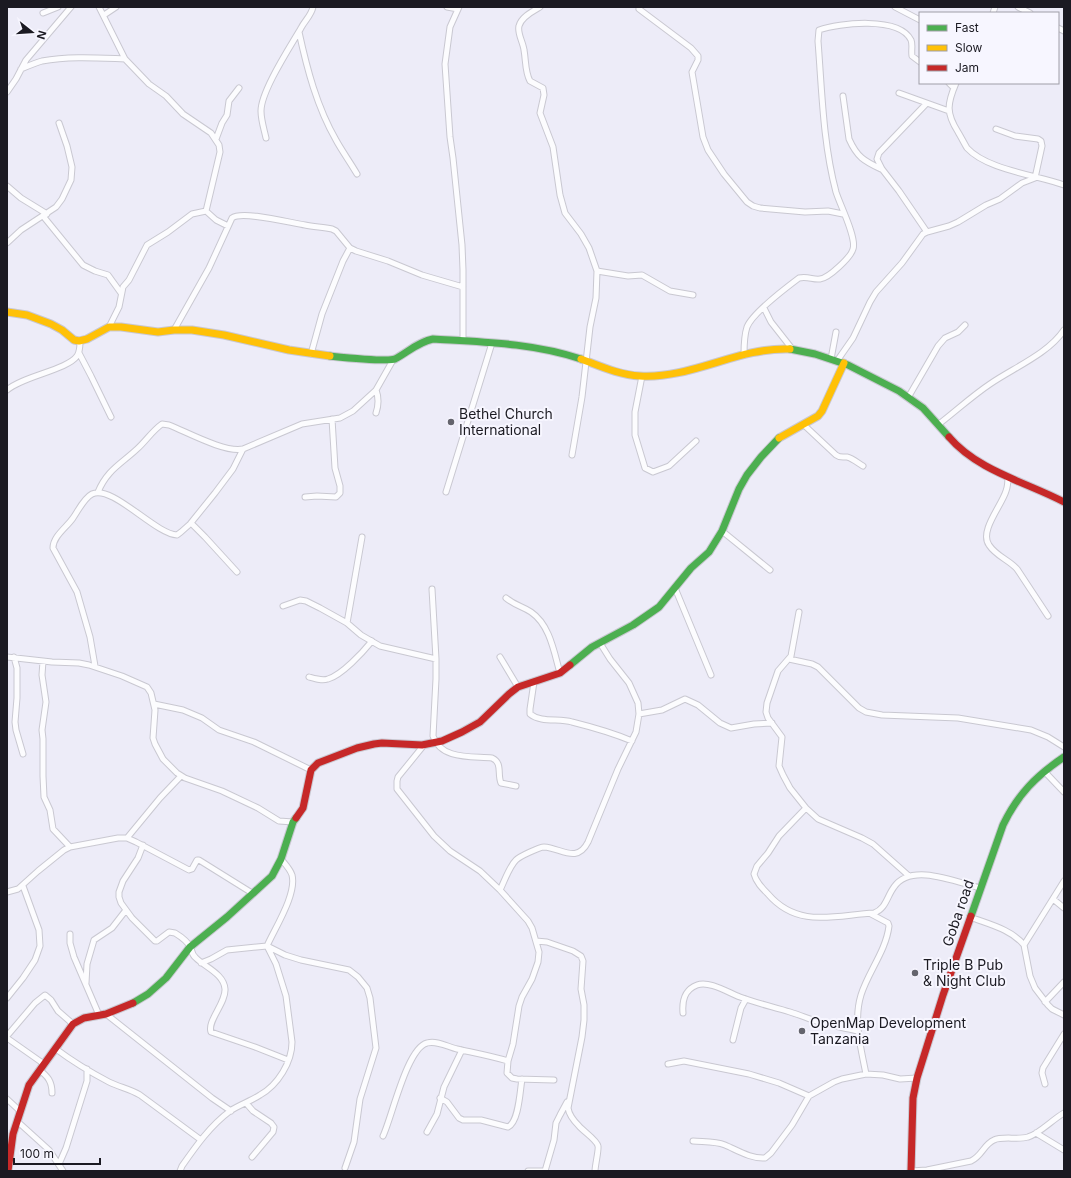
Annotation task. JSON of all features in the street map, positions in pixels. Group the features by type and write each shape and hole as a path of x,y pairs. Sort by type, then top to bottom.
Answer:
{"street":[{"path":"43,13 58,7"},
{"path":"7,92 26,60 71,7"},
{"path":"99,7 125,59 149,84 166,96 183,114 204,128 216,139 220,152 206,211"},
{"path":"104,15 116,7"},
{"path":"266,138 261,111 262,104 279,66 298,32 311,13 313,7"},
{"path":"447,7 458,8 450,27 445,64 450,138 461,232 463,270 463,341"},
{"path":"540,7 524,18 518,26 524,49 526,71 530,81 543,88 544,95 540,113 553,147 560,195 565,213 581,234 589,248 597,271 596,298 590,327 582,397 572,455"},
{"path":"895,7 919,19"},
{"path":"1018,7 1028,12"},
{"path":"639,9 691,48 698,56 698,60 692,72 703,136 708,150 724,174 747,202 760,208 809,212 828,211 843,214"},
{"path":"744,355 745,337 751,320 799,278 824,278 835,270 851,254 854,244 843,214 831,172 826,146 818,32 821,29 846,25 876,23 890,26 900,30 910,39 912,44 912,56 919,61"},
{"path":"298,32 307,70 324,115 335,139 357,174"},
{"path":"21,69 41,61 94,58 125,59"},
{"path":"955,85 949,112 954,125 967,148 996,165 1035,178 1064,185"},
{"path":"216,139 222,123 227,115 229,101 240,88"},
{"path":"899,93 949,112"},
{"path":"843,96 849,140 852,146 859,157 882,169"},
{"path":"926,104 879,153 877,161 928,232"},
{"path":"7,243 21,230 56,207 62,199 71,180 72,167 59,123"},
{"path":"996,129 1015,136 1038,139 1041,142 1042,146 1035,178"},
{"path":"8,1171 10,1146 20,1111 30,1085 39,1070 73,1024 81,1019 102,1014 132,1003 148,994 166,978 190,947 227,917 272,876 281,859 293,822 303,808 311,770 318,762 369,745 380,743 424,745 436,743 451,737 484,719 518,687 528,682 534,682 560,673 592,647 633,625 659,607 691,568 709,552 722,531 739,489 747,475 761,457 779,438 804,425 818,416 822,411 837,361 853,338 870,302 876,292 902,263 922,236 928,232 958,222 986,205 1000,199 1022,183 1035,178"},
{"path":"7,186 45,215 83,265 108,275 121,293"},
{"path":"206,211 208,214 228,226"},
{"path":"109,327 117,311 123,287 131,276 147,245 168,232 192,214 206,211"},
{"path":"174,330 209,268 233,216 239,215 271,218 332,229 336,231 350,248 356,251 388,261 422,275 463,287"},
{"path":"311,354 325,306 343,261 350,248"},
{"path":"597,271 628,276 642,275 670,292 693,295"},
{"path":"764,308 771,322 793,350"},
{"path":"7,312 27,315 51,324 62,330 74,340 80,341 87,339 109,327 121,327 158,332 192,330 224,335 311,354 344,358 393,360"},
{"path":"909,396 938,346 945,338 958,332 965,325"},
{"path":"939,424 988,385 1037,355 1052,343 1064,330"},
{"path":"836,332 837,361"},
{"path":"98,492 106,477 162,424 169,425 212,443 232,449 243,449 247,446 302,424 313,421 340,418 353,411 376,390 393,360 423,341 433,339 517,344 551,351 616,371 642,376 694,369 744,355 765,351 793,350 837,361 857,369 909,396 919,403 939,424 958,448 967,455 1064,502"},
{"path":"7,390 19,381 37,376 69,362 76,357 80,341"},
{"path":"446,492 492,343"},
{"path":"78,353 111,417"},
{"path":"642,376 635,412 635,435 645,468 653,472 669,466 696,441"},
{"path":"376,390 379,405 376,413"},
{"path":"305,497 336,497 340,493 340,486 335,468 332,419"},
{"path":"804,425 836,455 850,459 863,466"},
{"path":"95,666 90,637 77,592 53,548 54,541 71,522 86,500 92,494 98,492 117,500 177,535 191,523 221,486 233,469 243,449"},
{"path":"1008,476 1006,492 1001,504 992,517 986,540 988,545 993,550 1012,563 1017,569 1048,616"},
{"path":"191,523 237,572"},
{"path":"722,531 770,570"},
{"path":"347,623 362,537"},
{"path":"675,588 711,675"},
{"path":"432,589 436,659 433,736 439,748 446,752 492,758 496,760 499,766 500,783 516,786"},
{"path":"506,598 514,605 529,611 538,618 545,627 553,647 560,673"},
{"path":"283,606 300,600 306,601 347,623 361,635 380,646 436,659"},
{"path":"799,612 792,651 789,659 778,671 770,692 766,712 782,738 779,766 790,788 806,808 818,819 873,844 909,876"},
{"path":"309,677 319,680 330,679 360,656 372,641"},
{"path":"500,890 512,866 521,856 541,847 570,853 577,853 584,850 618,768 632,741 637,728 639,714 638,703 629,683 610,659 600,643"},
{"path":"7,657 78,663 95,666 147,687 151,693 155,710 153,738 155,744 164,759 181,776 237,798 258,808 278,821 293,822"},
{"path":"14,657 17,668 15,722 23,754"},
{"path":"500,657 518,687"},
{"path":"789,659 812,664 818,667 859,708 866,712 892,716 958,718 993,724 1039,733 1064,747"},
{"path":"43,661 42,675 46,702 42,730 44,797 50,810 53,830 70,847"},
{"path":"534,682 530,709 530,714 533,716 544,719 573,722 608,732 632,741"},
{"path":"639,714 662,710 685,699 698,705 720,723 731,728 772,723"},
{"path":"154,704 183,710 196,715 219,730 254,742 311,770"},
{"path":"424,745 398,777 397,789 434,836 450,851 480,871 500,890 528,921 539,952 538,962 532,979 522,997 519,1006 507,1072 512,1078 554,1080"},
{"name":"Goba road","path":"911,1171 913,1098 917,1078 943,995 1003,825 1011,808 1021,793 1044,771 1064,757"},
{"path":"1044,771 1064,792"},
{"path":"127,838 160,798 181,776"},
{"path":"806,808 779,836 757,866 754,874 761,887 773,900 797,915 816,918 871,914 881,910 894,886 909,876 930,875 980,888"},
{"path":"7,892 12,892 23,886 38,871 70,847 102,840 127,838 189,870 191,870 197,860 199,860 252,893"},
{"path":"143,845 120,888 119,897 126,910 154,941 157,941 168,932 173,932 190,947 192,953 201,963 222,980 225,988 222,1003 211,1025 212,1032 288,1060"},
{"path":"267,946 291,890 292,875 286,864 281,859"},
{"path":"1024,945 1064,881"},
{"path":"7,998 36,960 40,946 39,930 23,886"},
{"path":"1053,899 1064,908"},
{"path":"86,983 87,964 94,940 112,928 126,910"},
{"path":"866,1074 861,1056 858,1031 859,1006 861,995 885,941 889,926 888,923 871,914"},
{"path":"970,917 998,927 1013,935 1024,945 1030,976 1035,988 1052,1009 1064,1015"},
{"path":"70,934 71,947 89,993 102,1014 231,1111"},
{"path":"528,1171 545,1171 554,1140 556,1123 568,1102 584,1026 584,1005 581,989 583,961 581,956 573,951 547,942 536,941"},
{"path":"180,1171 201,1140 231,1111 268,1091 275,1083 288,1060 292,1049 292,1042 286,996 276,964 267,946"},
{"path":"201,963 227,950 267,946 285,955 301,960 349,970 358,977 363,984 370,998 376,1048 360,1099 354,1142 345,1168"},
{"path":"1045,1002 1064,982"},
{"path":"683,1013 682,1001 686,994 696,985 706,985 724,989 820,1023 858,1031"},
{"path":"44,1064 7,1037 35,1003 45,995 51,1000 58,1011 73,1024"},
{"path":"733,1040 741,1008 746,998"},
{"path":"1045,1084 1042,1073 1043,1068 1064,1034"},
{"path":"383,1136 401,1083 419,1048 426,1043 432,1042 462,1050 479,1052 508,1061"},
{"path":"56,1049 68,1058 111,1083 132,1090 140,1095 201,1140"},
{"path":"427,1132 437,1114 444,1087 462,1050"},
{"path":"668,1064 684,1062 749,1074 779,1083 809,1096"},
{"path":"59,1164 66,1148 87,1081 87,1069"},
{"path":"39,1070 45,1074 50,1081 52,1093"},
{"path":"693,1142 724,1145 736,1151 765,1158 771,1153 792,1124 809,1096 820,1090 842,1079 866,1074 883,1075 900,1079 917,1078"},
{"path":"440,1098 447,1102 459,1118 463,1120 481,1120 508,1127 512,1125 517,1113 522,1079"},
{"path":"7,1099 20,1111"},
{"path":"568,1102 569,1113 578,1125 598,1144 595,1171"},
{"path":"246,1103 253,1111 271,1123 274,1127 273,1132 252,1157"},
{"path":"911,1171 927,1170 971,1161 977,1158 990,1142 995,1139 1029,1137 1064,1113"},
{"path":"17,1121 49,1150 63,1171"},
{"path":"1036,1133 1064,1150"}],"traffic: fast":[{"path":"330,356 391,360 423,342 433,339 489,342 526,346 581,359"},
{"path":"790,349 815,354 848,365 899,391 923,408 949,437"},
{"path":"570,665 592,647 633,625 659,607 691,568 709,552 722,531 739,489 747,475 779,438"},
{"path":"971,916 1003,825 1009,814 1029,786 1045,771 1064,757"},
{"path":"133,1003 148,994 166,978 190,947 227,917 272,876 281,859 293,822 296,818"}],"traffic: slow":[{"path":"7,312 27,315 51,324 62,330 74,340 79,341 87,339 109,327 121,327 158,332 192,330 224,335 289,350 330,356"},
{"path":"581,359 625,374 659,376 678,373 752,353 790,349"},
{"path":"779,438 818,416 822,411 844,363"}],"traffic: jam":[{"path":"949,437 961,449 988,467 1064,502"},
{"path":"296,818 303,808 311,770 318,763 357,748 374,744 422,745 442,741 480,722 518,687 560,673 570,665"},
{"path":"911,1171 913,1098 917,1078 943,995 971,916"},
{"path":"8,1171 13,1134 29,1085 73,1024 84,1018 106,1014 133,1003"}],"place":[{"name":"Bethel Church International","path":"451,422"},
{"name":"Triple B Pub & Night Club","path":"915,973"},
{"name":"OpenMap Development Tanzania","path":"802,1031"}]}
